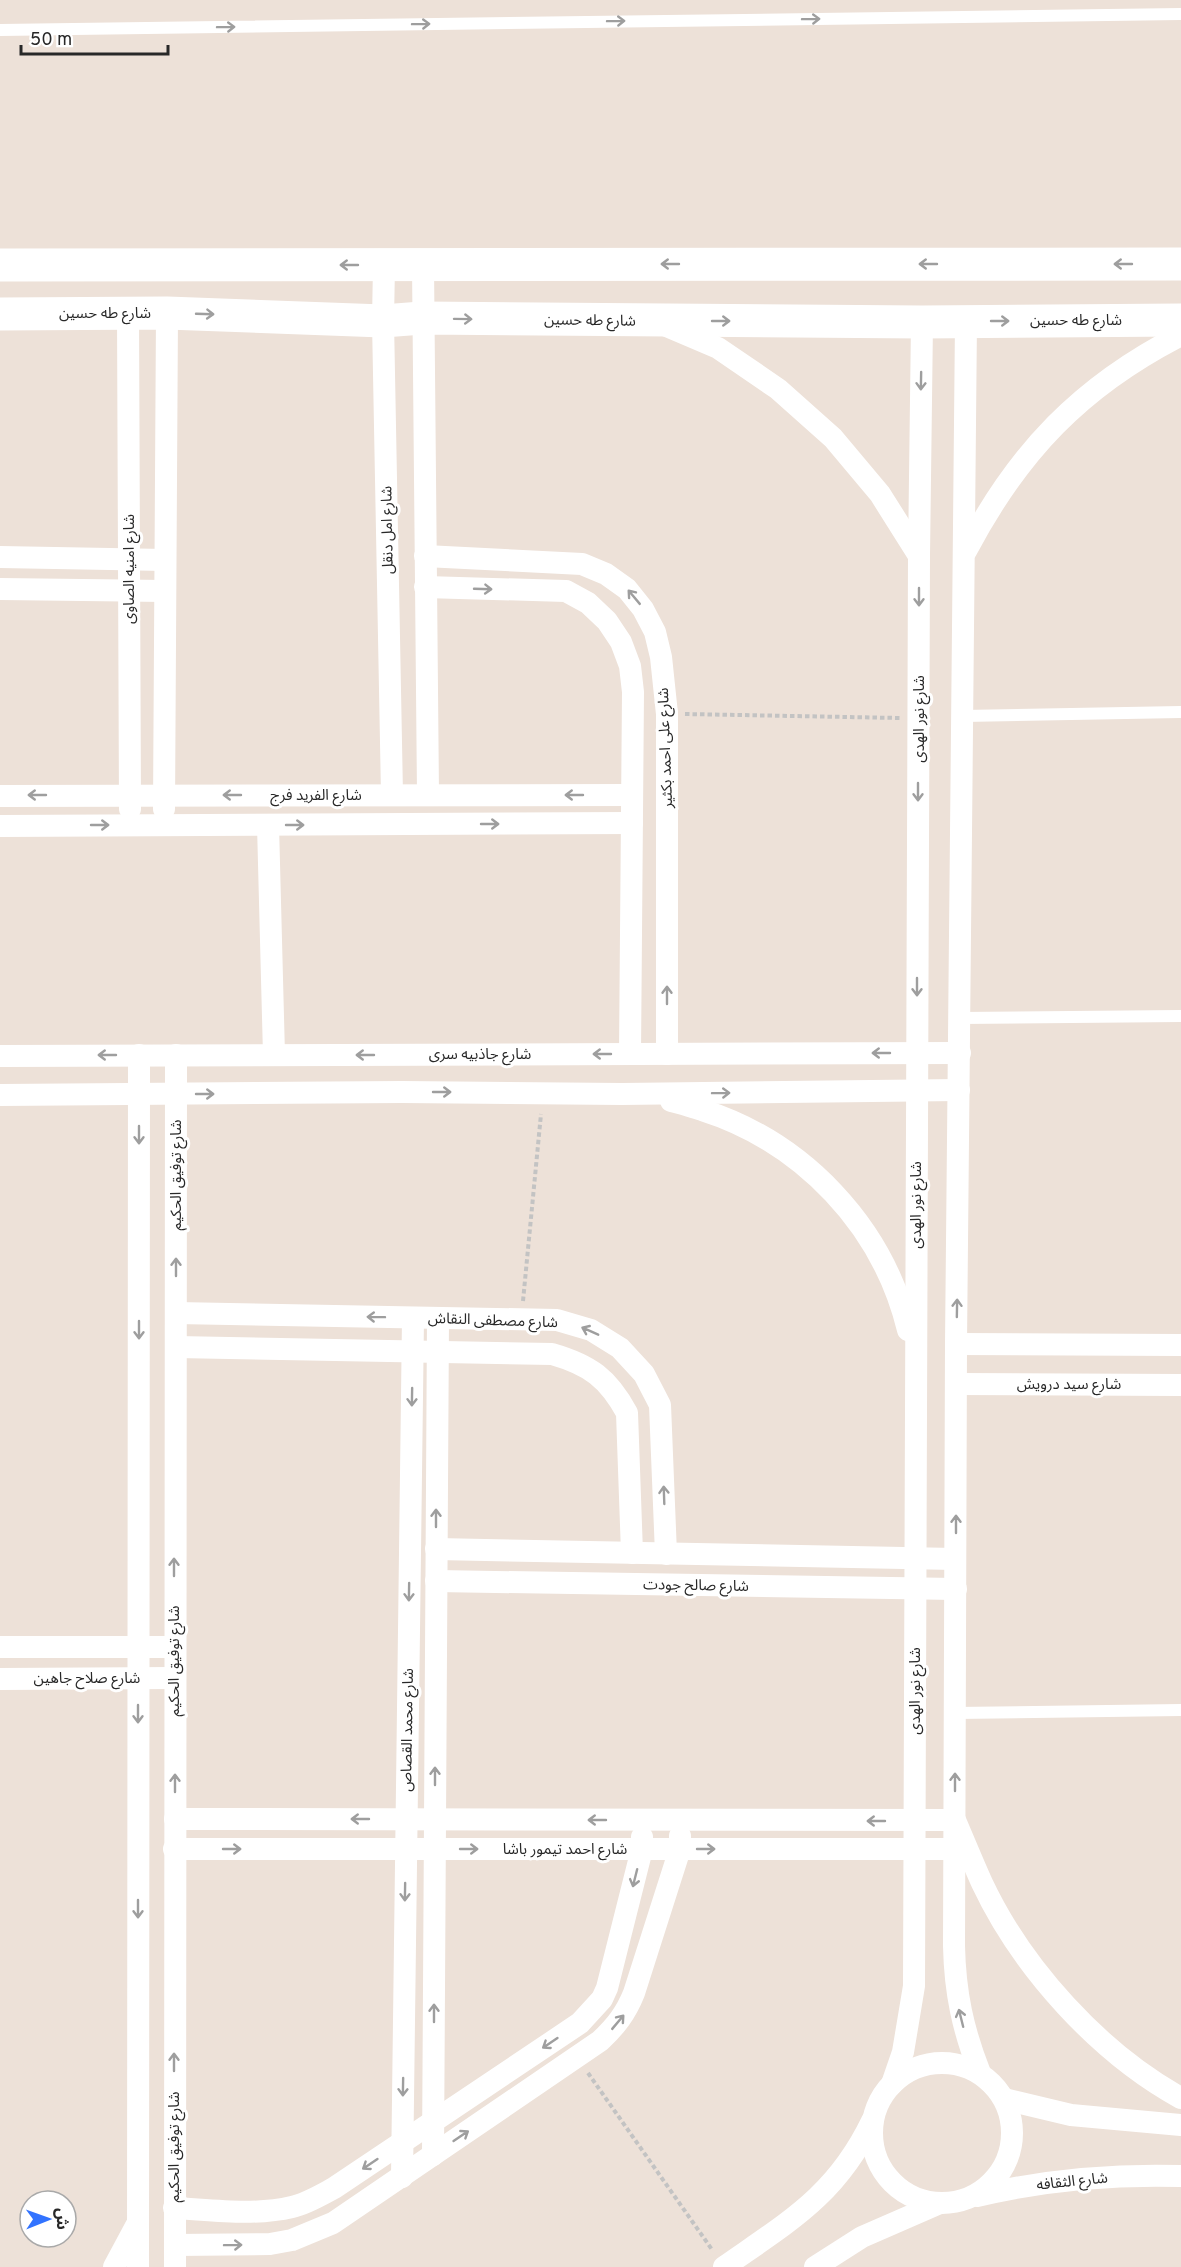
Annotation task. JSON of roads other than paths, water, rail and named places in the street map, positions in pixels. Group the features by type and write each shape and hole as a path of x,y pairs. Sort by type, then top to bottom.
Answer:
{"street":[{"path":"0,266 1181,264"},
{"name":"شارع امل دنقل","path":"384,265 383,321 392,795"},
{"path":"423,265 428,795"},
{"name":"شارع امنيه الصاوى","path":"128,313 130,825"},
{"path":"164,825 167,313"},
{"name":"شارع طه حسين","path":"0,314 167,313 383,321 422,318 922,322 1181,320"},
{"path":"654,321 718,348 778,389 833,438 880,494 919,556"},
{"path":"966,321 956,1344 955,1979 959,2011 980,2073"},
{"name":"شارع نور الهدى","path":"892,2084 903,2052 914,1986 915,1358 922,322"},
{"path":"963,555 992,503 1041,438 1075,405 1112,376 1151,350 1181,335"},
{"name":"شارع على احمد بكثير","path":"425,556 582,564 606,574 627,589 643,609 655,632 667,714 667,1054"},
{"path":"0,557 165,560"},
{"name":"شارع على احمد بكثير","path":"425,587 566,591 588,603 607,621 621,642 630,666 633,692 630,1054"},
{"path":"0,589 165,591"},
{"path":"621,642 655,632"},
{"name":"شارع الفريد فرج","path":"0,795 632,795"},
{"name":"شارع الفريد فرج","path":"0,826 632,823"},
{"path":"268,825 274,1055"},
{"name":"شارع جاذبيه سرى","path":"0,1056 960,1053"},
{"path":"402,1054 402,1092"},
{"path":"138,2267 139,1055"},
{"name":"شارع توفيق الحكيم","path":"175,2256 176,1055"},
{"path":"0,1095 402,1092 622,1094 959,1090"},
{"path":"622,1094 675,1101 725,1117 773,1142 815,1174 852,1213 881,1257 903,1306 915,1358"},
{"name":"شارع مصطفى النقاش","path":"176,1313 557,1320 591,1330 620,1348 644,1374 660,1405 674,1554 683,1585"},
{"name":"شارع محمد القصاص","path":"402,2177 413,1318"},
{"name":"شارع محمد القصاص","path":"433,2155 438,1318"},
{"path":"956,1344 1181,1345"},
{"path":"176,1347 552,1354 577,1361 599,1374 616,1394 627,1413 632,1553"},
{"path":"616,1394 644,1374"},
{"name":"شارع سيد درويش","path":"956,1384 1181,1385"},
{"name":"شارع صالح جودت","path":"436,1549 956,1559"},
{"name":"شارع صالح جودت","path":"436,1581 956,1589"},
{"name":"شارع صلاح جاهين","path":"0,1647 174,1647"},
{"name":"شارع صلاح جاهين","path":"0,1679 174,1678"},
{"name":"شارع احمد تيمور باشا","path":"175,1819 956,1820"},
{"path":"174,2208 263,2211 293,2207 334,2188 580,2023 602,1999 607,1988 642,1849 641,1820"},
{"path":"175,2256 292,2240 333,2223 577,2058 608,2033 627,2011 680,1849 680,1820"},
{"path":"956,1820 983,1885 1018,1945 1061,2000 1111,2049 1181,2098"},
{"name":"شارع احمد تيمور باشا","path":"174,1849 955,1849"},
{"path":"724,2267 801,2213 825,2192 845,2169 862,2143 882,2098 892,2084 907,2072 925,2065 945,2062 964,2066 980,2073 1004,2099 1011,2119 1012,2139 1007,2159 997,2176 982,2191 964,2200 940,2203 879,2229 815,2267"},
{"path":"1004,2099 1083,2116 1181,2125"},
{"path":"875,2114 873,2132 876,2153 885,2172 900,2188 919,2199 940,2203"},
{"name":"شارع الثقافه","path":"964,2200 1023,2186 1074,2180 1116,2176 1181,2176"},
{"path":"114,2267 138,2222"}],"lane":[{"path":"0,30 1181,14"},
{"path":"963,716 1181,712"},
{"path":"960,1018 1181,1016"},
{"path":"955,1713 1181,1710"}]}
